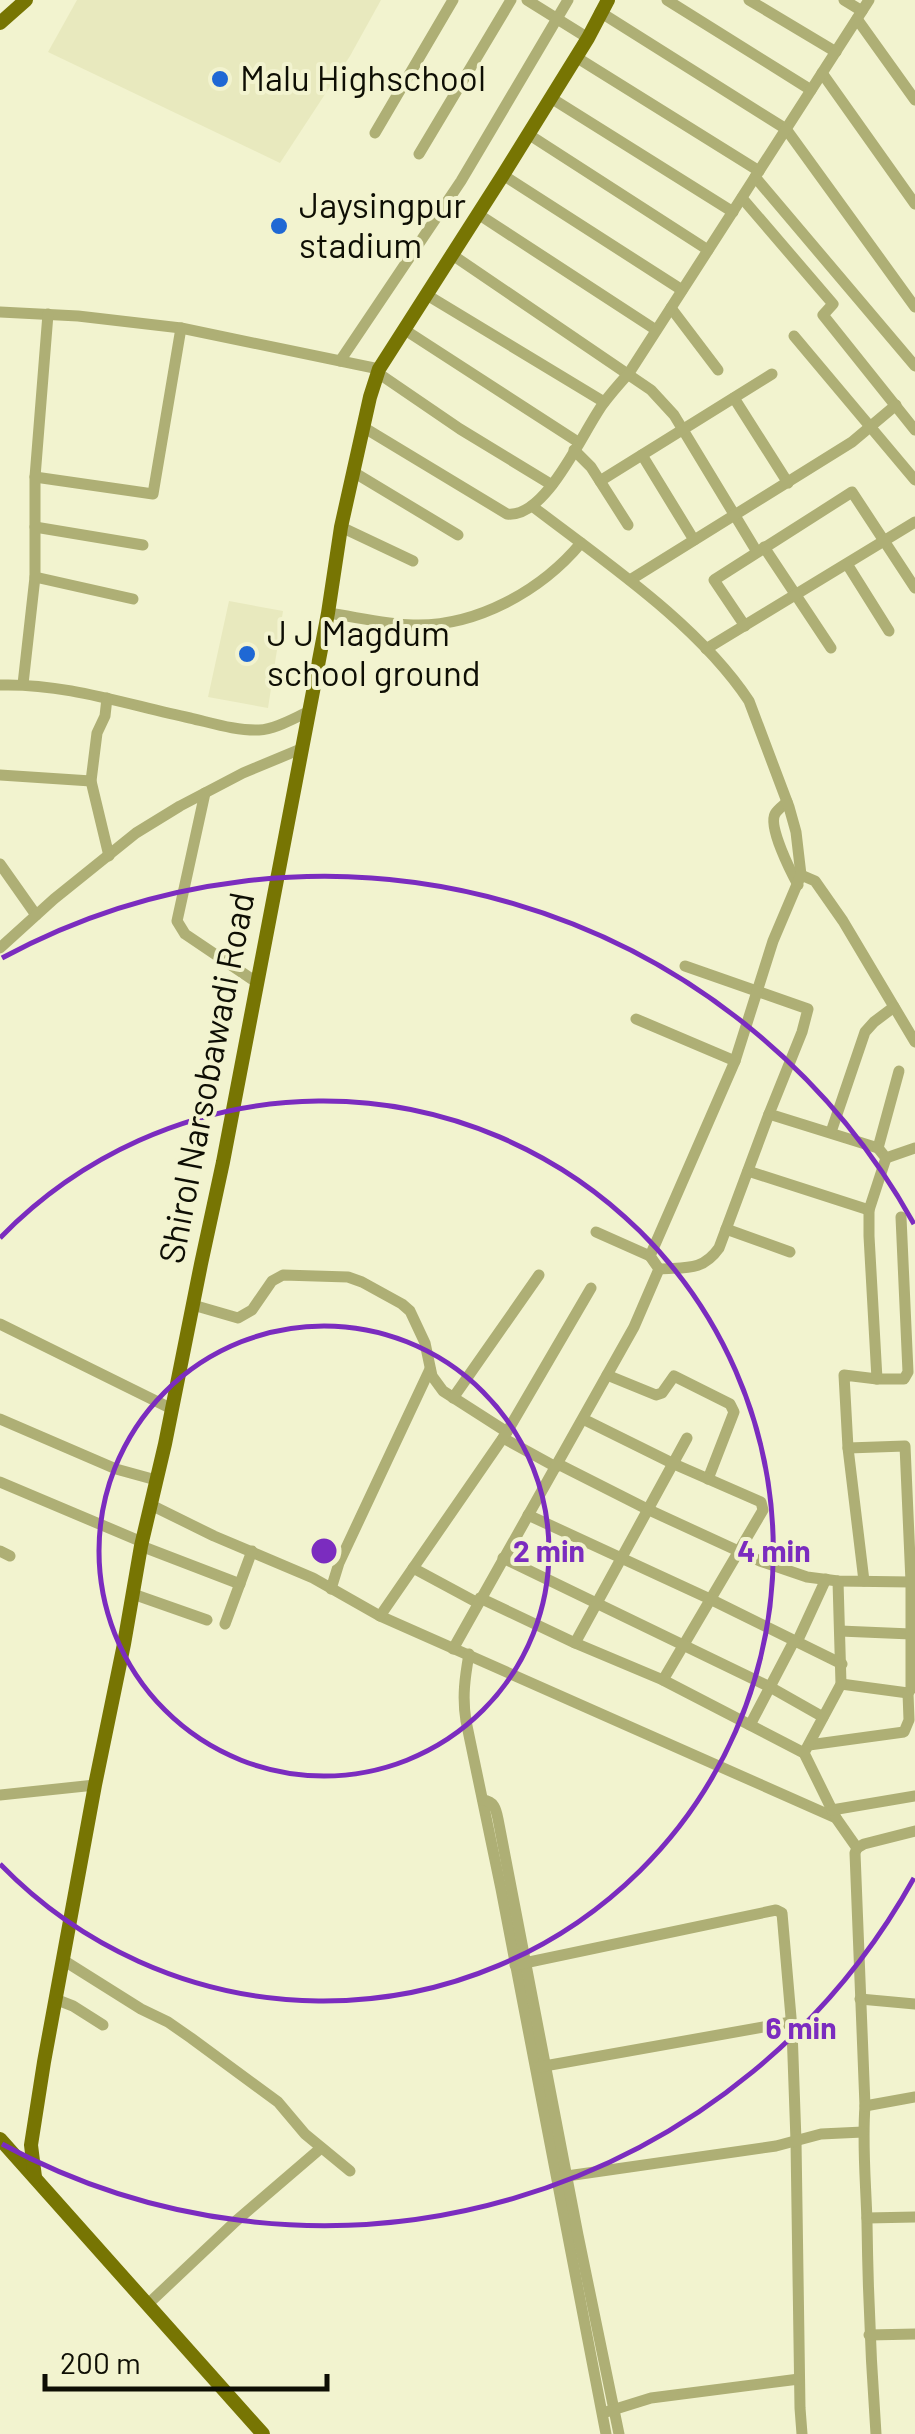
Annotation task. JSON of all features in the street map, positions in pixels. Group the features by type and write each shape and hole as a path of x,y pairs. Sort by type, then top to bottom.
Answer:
{"main road":[{"path":"0,23 26,0"},
{"name":"Shirol Narsobawadi Road","path":"35,2177 31,2145 95,1785 141,1544 224,1162 341,527 363,427 378,371 551,98 604,6"},
{"path":"0,2139 263,2434"}],"street":[{"path":"376,133 454,0"},
{"path":"419,154 512,0"},
{"path":"527,0 588,38"},
{"path":"340,361 461,181 568,0"},
{"path":"667,0 811,90"},
{"path":"750,0 836,52"},
{"path":"844,0 863,10 915,100"},
{"path":"604,6 786,130 915,306"},
{"path":"363,427 508,514 517,515 532,506 552,485 604,402 629,373 863,10"},
{"path":"576,57 757,174 915,366"},
{"path":"822,73 915,204"},
{"path":"551,98 733,212"},
{"path":"528,134 708,250"},
{"path":"503,175 682,290"},
{"path":"742,198 833,304 823,315 915,430"},
{"path":"478,214 656,330"},
{"path":"451,254 652,390 674,416 735,515 797,594 831,648"},
{"path":"427,295 604,402"},
{"path":"671,308 718,370"},
{"path":"0,312 180,328 378,371 552,485"},
{"path":"23,684 35,577 35,477 48,314"},
{"path":"35,477 153,494 180,328"},
{"path":"406,330 576,446 628,526"},
{"path":"794,336 915,480"},
{"path":"600,481 772,374"},
{"path":"734,398 788,483"},
{"path":"630,580 852,442 896,405"},
{"path":"642,455 694,540"},
{"path":"355,472 458,535"},
{"path":"746,626 714,580 852,492 915,588"},
{"path":"532,506 630,580 723,665 749,701 796,832 800,880 772,940 735,1061 650,1256"},
{"path":"706,648 915,522"},
{"path":"35,527 143,545"},
{"path":"341,527 413,561"},
{"path":"328,614 412,625 456,621 496,608 524,592 562,564 581,543"},
{"path":"847,564 888,631"},
{"path":"35,577 133,599"},
{"path":"0,685 23,684 108,698 256,730 271,728 310,711"},
{"path":"108,698 98,733 92,780 109,856"},
{"path":"0,948 136,833 243,773 303,748"},
{"path":"0,775 92,780"},
{"path":"205,793 178,925 185,934 256,982"},
{"path":"787,802 773,822 788,867 800,880 815,882 834,908 915,1042"},
{"path":"0,864 36,916"},
{"path":"658,1269 708,1262 719,1248 808,1010 685,966"},
{"path":"830,1132 865,1032 894,1006"},
{"path":"636,1019 735,1061"},
{"path":"877,1379 869,1210 899,1071"},
{"path":"770,1114 882,1153 915,1148"},
{"path":"748,1171 869,1210"},
{"path":"864,1581 848,1448 844,1375 899,1381 906,1375 911,1309 901,1217"},
{"path":"726,1229 790,1252"},
{"path":"596,1232 650,1256 658,1269"},
{"path":"452,1649 634,1327 658,1269"},
{"path":"454,1398 539,1275"},
{"path":"193,1305 238,1318 252,1310 277,1276 348,1277 375,1288 410,1311 426,1343 432,1376 443,1391 505,1435 557,1465 760,1562 807,1577 911,1582"},
{"path":"380,1616 505,1435 591,1288"},
{"path":"0,1324 172,1409"},
{"path":"331,1589 353,1532 430,1369"},
{"path":"607,1375 656,1395 662,1394 674,1376 730,1404 734,1412 708,1479"},
{"path":"0,1419 116,1468 156,1480"},
{"path":"583,1419 763,1506 663,1680"},
{"path":"575,1643 687,1438"},
{"path":"413,1568 806,1749 904,1732 909,1720 911,1688 905,1446 848,1448"},
{"path":"0,1482 240,1584"},
{"path":"150,1505 314,1578 380,1616 452,1649 834,1814 915,1796"},
{"path":"528,1515 842,1664"},
{"path":"225,1624 252,1552"},
{"path":"504,1558 824,1717"},
{"path":"806,1749 841,1684 840,1631 832,1580"},
{"path":"750,1725 832,1580"},
{"path":"132,1594 208,1620"},
{"path":"840,1631 911,1634"},
{"path":"469,1654 463,1702 521,1964 608,2412 619,2434"},
{"path":"841,1684 908,1693"},
{"path":"806,1749 834,1814 857,1848"},
{"path":"0,1796 95,1785"},
{"path":"876,2434 869,2335 855,1853 864,1844 915,1831"},
{"path":"521,1964 776,1910 782,1914 792,2022 802,2434"},
{"path":"63,1960 206,2048 278,2102 304,2134 350,2171"},
{"path":"56,1999 103,2025"},
{"path":"860,1999 915,2004"},
{"path":"541,2066 792,2022"},
{"path":"864,2106 915,2097"},
{"path":"562,2177 776,2146 821,2134 863,2132"},
{"path":"147,2305 236,2221 322,2148"},
{"path":"867,2218 915,2217"},
{"path":"869,2335 915,2334"},
{"path":"608,2412 651,2398 799,2379"},
{"path":"606,2434 608,2412"}],"shaded area":[{"name":"Malu Highschool","path":"77,0 381,0 350,56 280,163 48,52"},
{"name":"J J Magdum school ground","path":"229,601 283,611 268,708 208,697"}],"place":[{"name":"Malu Highschool","path":"220,79"},
{"name":"Jaysingpur stadium","path":"279,226"},
{"name":"J J Magdum school ground","path":"247,654"}]}
